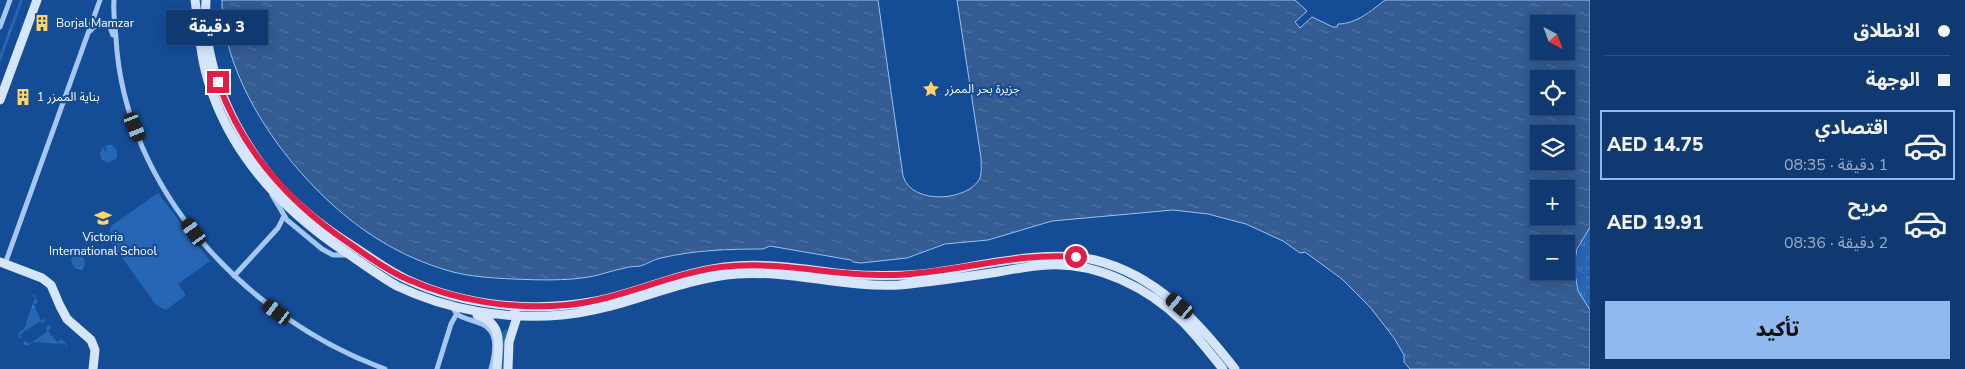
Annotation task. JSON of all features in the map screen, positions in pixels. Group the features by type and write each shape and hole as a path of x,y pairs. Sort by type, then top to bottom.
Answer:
{"street":[{"path":"0,27 10,0"},
{"path":"0,100 37,0"},
{"path":"93,369 95,356 93,345 88,336 72,324 63,313 51,285 42,278 2,263 100,0"},
{"path":"114,0 116,43 123,93 146,154 185,220 204,245 234,276 264,302 305,330 350,354 385,369"},
{"path":"195,0 200,48 214,99 227,127 243,154 291,224 325,252 333,255 349,255"},
{"path":"206,0 207,28 211,53 223,96 251,150 276,182 318,222 392,271 421,284 466,298 510,305 554,306 584,303 624,294 692,272 735,266 779,265 844,274 876,275 953,274 1047,265 1072,266 1094,270 1127,283 1150,296 1173,312 1204,345 1222,369"},
{"path":"95,14 112,30 116,43"},
{"path":"88,33 114,16"},
{"path":"268,188 306,224 349,255 397,285 453,306 460,312 481,322 490,330 494,342 496,369"},
{"path":"234,276 278,228 284,215"},
{"path":"278,228 291,224"},
{"path":"460,312 516,316 551,316 586,312 626,303 683,284 739,274 780,274 851,284 879,285 953,274 1048,256 1076,257 1104,263 1132,274 1159,290 1190,316 1235,369"},
{"path":"437,369 452,324 466,298"},
{"path":"508,368 511,335 516,316 515,311 510,305"},
{"path":"460,312 489,320 498,334"},
{"path":"496,369 498,334 501,328 506,326 510,329 511,335"},
{"path":"1204,345 1212,340"}],"green space":[{"path":"20,0 23,0 0,63 0,54"},
{"path":"110,145 117,150 117,155 116,159 108,163 101,159 100,153 103,147 105,151 107,150 105,146"},
{"path":"158,193 210,261 178,284 186,295 166,310 156,305 108,238 111,226"},
{"path":"1590,227 1590,310 1578,290 1575,269 1579,247"},
{"path":"1590,241 1590,263 1582,262"},
{"path":"74,252 81,254 84,260 85,265 82,270 75,268 71,262 72,254 73,256 75,255"},
{"path":"1582,265 1590,266 1590,298 1583,282"},
{"path":"32,294 34,294 38,302 34,305 41,321 45,318 44,323 39,322 20,334 22,338 19,338 18,333 24,329 35,298"},
{"path":"49,325 51,328 48,331 57,342 62,339 67,346 66,348 65,344 33,342 28,346 23,344 26,341 29,344 47,332 46,327"},
{"path":"506,329 508,332 505,369 501,369 502,332"}],"water":[{"path":"222,0 878,0 903,176 908,186 917,192 928,196 941,197 965,192 974,186 981,173 981,158 957,0 1295,0 1307,11 1295,22 1300,28 1312,17 1337,27 1338,24 1351,22 1363,16 1385,0 1590,0 1590,227 1577,249 1575,262 1575,235 1530,235 1530,280 1575,280 1575,274 1578,291 1590,310 1590,369 1410,369 1404,362 1404,355 1394,338 1370,307 1342,279 1305,252 1300,253 1283,241 1246,224 1208,214 1173,210 1052,221 988,240 945,244 907,258 861,263 770,246 763,249 712,250 686,253 658,259 640,266 627,267 589,277 570,279 498,278 453,272 405,254 384,243 343,214 325,198 291,161 265,126 243,85 227,42"}],"place":[{"name":"Borjal Mamzar","path":"42,23"},
{"name":"جزيرة بحر الممزر","path":"931,89"},
{"name":"بناية الممزر 1","path":"23,97"},
{"name":"Victoria International School","path":"103,218"}],"route":[{"path":"218,82 229,110 251,150 267,172 307,213 342,239 406,279 435,290 480,301 524,306 584,303 611,298 692,272 735,266 779,265 844,274 891,275 922,274 1038,257 1076,257"}]}
